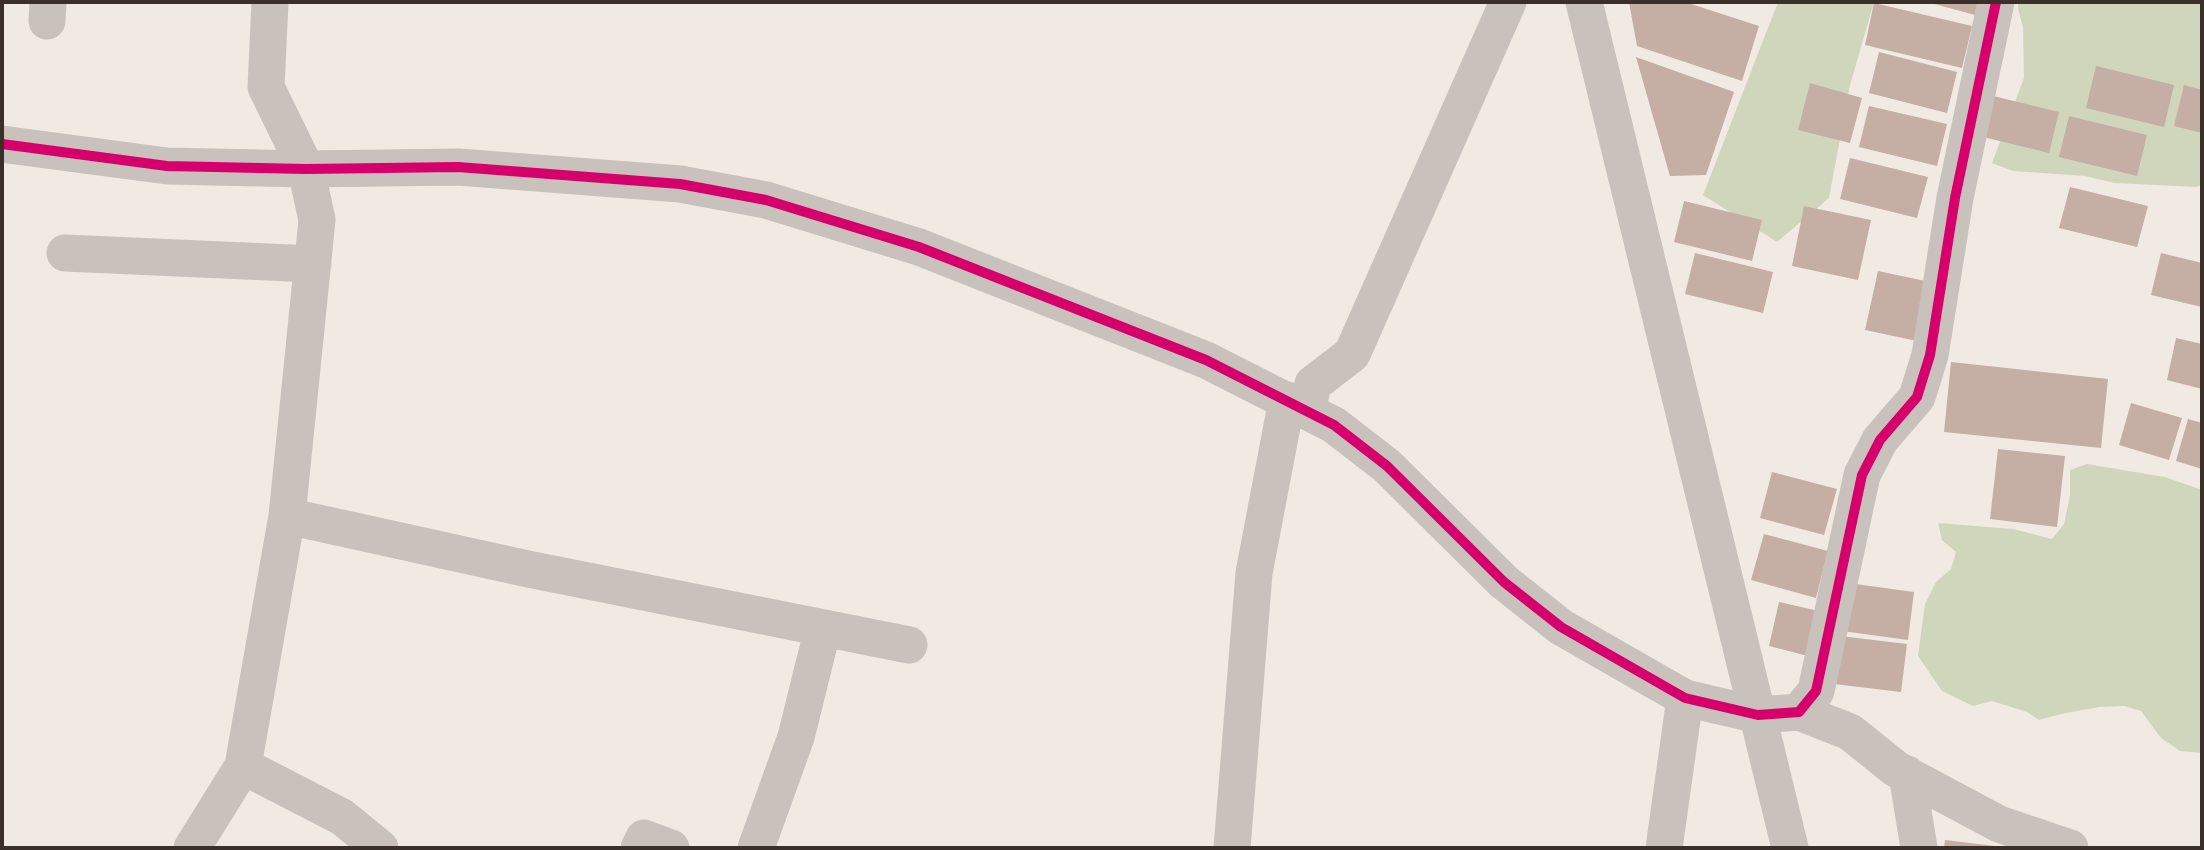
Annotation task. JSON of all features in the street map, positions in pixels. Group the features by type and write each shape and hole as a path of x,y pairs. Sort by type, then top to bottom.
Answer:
{"street":[{"path":"192,848 243,766 286,516 313,264 317,220 306,169 266,87 270,2"},
{"path":"1232,848 1254,573 1297,406 1313,384 1352,354 1508,2"},
{"path":"1584,2 1790,848"},
{"path":"1799,712 1816,691 1862,475 1880,440 1917,397 1930,355 1955,198 1996,2"},
{"path":"2,144 167,166 306,169 458,167 680,184 766,201 919,247 1206,360 1334,425 1387,466 1504,582 1561,627 1685,698 1758,715 1799,712 1850,732 1907,774 1998,824 2070,848"},
{"path":"65,253 313,264"},
{"path":"286,516 528,569 909,645"},
{"path":"756,848 796,737 823,628"},
{"path":"1664,848 1685,698"},
{"path":"243,766 342,817 380,848"},
{"path":"1907,774 1919,848"},
{"path":"639,848 644,838 671,848"}],"green space":[{"path":"1778,2 1874,2 1850,85 1829,198 1777,242 1703,195"},
{"path":"2018,2 2202,2 2202,185 2196,187 2115,183 2085,176 2013,171 1992,163 2024,78 2023,27"},
{"path":"2087,464 2165,477 2202,490 2202,753 2180,751 2161,738 2141,711 2125,706 2099,707 2039,720 2027,712 1992,701 1973,706 1942,691 1918,656 1925,604 1936,582 1951,569 1956,552 1942,540 1938,523 2013,529 2052,539 2064,524 2070,495 2070,470"}],"building":[{"path":"1629,2 1685,2 1759,26 1742,81 1637,46"},
{"path":"1927,2 1978,2 1975,15"},
{"path":"1874,3 1972,26 1962,68 1865,45"},
{"path":"1879,52 1957,72 1947,113 1869,93"},
{"path":"1636,57 1734,92 1706,175 1670,176"},
{"path":"2096,66 2174,85 2164,127 2086,108"},
{"path":"1810,83 1862,98 1850,143 1798,130"},
{"path":"2184,85 2202,90 2202,133 2174,126"},
{"path":"1981,93 2059,112 2049,153 1971,134"},
{"path":"1869,106 1947,124 1937,166 1859,147"},
{"path":"2069,116 2147,135 2137,176 2059,157"},
{"path":"1850,158 1928,177 1917,218 1840,199"},
{"path":"2070,187 2148,206 2137,247 2059,228"},
{"path":"1684,201 1762,220 1752,261 1674,242"},
{"path":"1804,206 1871,220 1858,280 1792,266"},
{"path":"1695,253 1773,272 1763,313 1685,294"},
{"path":"2161,253 2202,263 2202,307 2151,295"},
{"path":"1878,271 1930,282 1917,341 1865,330"},
{"path":"2176,338 2202,344 2202,389 2167,380"},
{"path":"1951,362 2108,379 2101,448 1944,432"},
{"path":"2131,403 2182,418 2169,460 2119,445"},
{"path":"2188,419 2202,423 2202,469 2176,461"},
{"path":"1998,449 2065,456 2057,527 1990,519"},
{"path":"1772,472 1837,489 1824,535 1760,518"},
{"path":"1764,534 1828,551 1816,598 1751,580"},
{"path":"1848,583 1914,592 1908,640 1842,631"},
{"path":"1779,602 1819,611 1808,656 1769,646"},
{"path":"1840,636 1907,644 1901,692 1834,684"},
{"path":"1945,840 1995,846 1995,848 1944,848"}],"cycle path":[{"path":"2,144 167,166 306,169 458,167 680,184 766,200 919,247 1206,360 1334,425 1387,466 1504,582 1561,627 1685,698 1758,715 1799,712 1816,691 1862,475 1880,440 1917,397 1930,355 1955,198 1996,2"}]}
